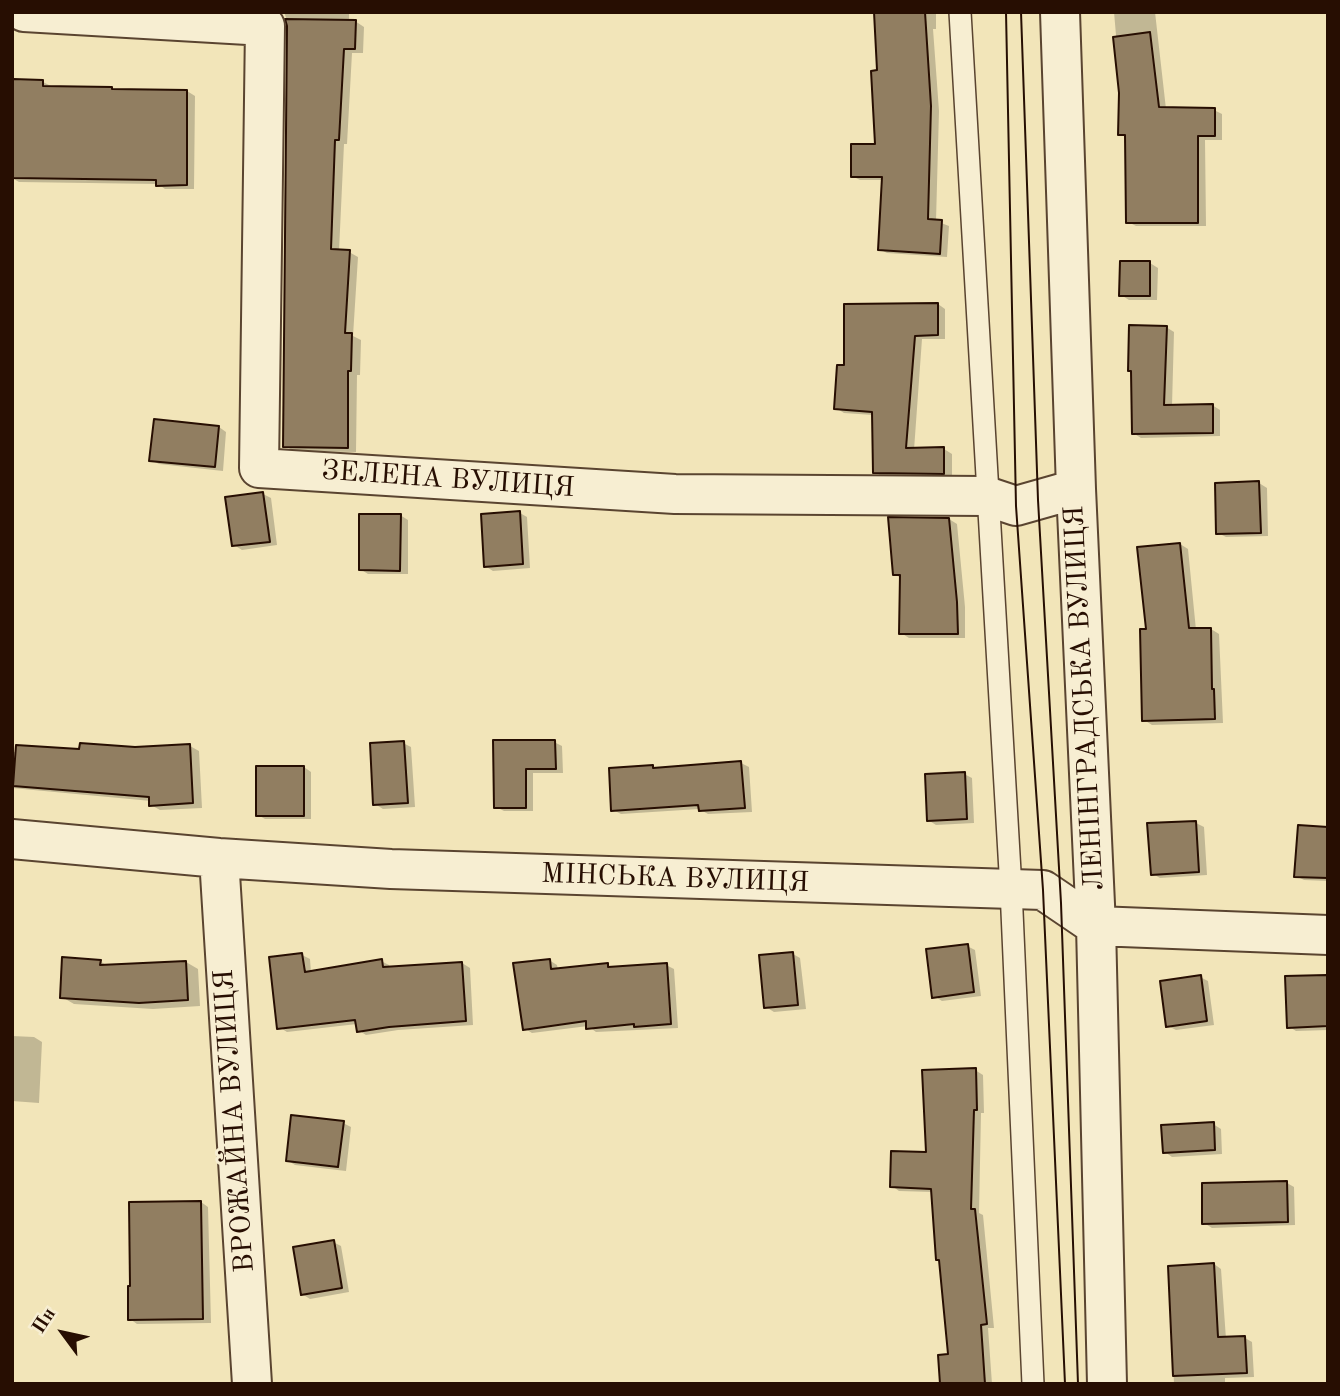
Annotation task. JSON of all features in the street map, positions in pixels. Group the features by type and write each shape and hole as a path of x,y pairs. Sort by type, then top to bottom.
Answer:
{"street":[{"name":"ЗЕЛЕНА ВУЛИЦЯ","path":"24,12 265,19 259,468 675,494 986,496 1016,506 1076,489"},
{"name":"ЛЕНІНГРАДСЬКА ВУЛИЦЯ","path":"1060,12 1076,489 1096,926 1107,1384"},
{"name":"МІНСЬКА ВУЛИЦЯ","path":"12,839 219,858 391,869 1043,890 1096,926"},
{"name":"ВРОЖАЙНА ВУЛИЦЯ","path":"219,858 252,1384"},
{"path":"1096,926 1328,935"}],"lane":[{"path":"960,12 1010,889 1033,1384"}],"building":[{"path":"874,12 925,12 931,106 928,219 942,220 940,254 878,250 882,177 851,177 851,144 875,144 871,71 877,70"},
{"path":"285,19 356,20 355,49 344,49 339,140 335,140 331,249 350,250 345,333 352,333 351,371 348,371 348,448 283,447"},
{"path":"1150,32 1159,107 1215,108 1215,136 1198,136 1198,223 1126,223 1125,135 1118,135 1119,93 1113,37"},
{"path":"13,79 43,80 43,86 187,90 187,185 156,186 156,180 12,178"},
{"path":"1120,261 1150,261 1150,296 1119,296"},
{"path":"938,303 938,335 915,336 906,448 944,447 944,474 873,473 872,412 834,409 837,365 844,365 844,304"},
{"path":"1129,325 1167,326 1164,405 1213,404 1213,433 1132,434 1131,371 1128,371"},
{"path":"154,419 219,426 215,467 149,461"},
{"path":"1259,481 1261,533 1216,534 1215,483"},
{"path":"263,492 270,542 232,546 225,497"},
{"path":"520,511 523,564 484,567 481,514"},
{"path":"359,514 401,514 400,571 359,570"},
{"path":"888,517 949,518 958,634 899,634 900,575 893,575"},
{"path":"1180,543 1189,628 1211,628 1215,719 1142,721 1140,629 1146,629 1137,547"},
{"path":"493,740 555,740 556,769 526,769 526,808 494,808"},
{"path":"404,741 408,803 373,805 370,743"},
{"path":"80,743 135,747 190,744 193,803 149,806 149,797 13,786 16,745 79,749"},
{"path":"741,761 745,808 699,811 698,805 611,811 609,768 653,765 653,768"},
{"path":"256,766 304,766 304,816 256,816"},
{"path":"965,772 967,819 927,821 925,774"},
{"path":"1196,821 1199,872 1151,875 1147,823"},
{"path":"1298,825 1328,827 1328,878 1294,877"},
{"path":"968,944 974,992 932,998 926,949"},
{"path":"793,952 798,1005 764,1008 759,955"},
{"path":"302,953 305,972 382,959 383,967 462,962 466,1021 357,1032 355,1020 277,1029 269,957"},
{"path":"62,957 101,960 100,965 186,961 188,1000 139,1003 60,998"},
{"path":"550,959 551,969 608,963 608,967 667,963 671,1024 634,1027 634,1024 586,1029 586,1021 523,1030 513,963"},
{"path":"1201,975 1207,1021 1166,1027 1160,981"},
{"path":"1327,975 1328,1026 1287,1028 1285,976"},
{"path":"976,1068 977,1110 974,1110 971,1209 975,1209 987,1324 981,1325 985,1384 940,1384 938,1355 948,1354 939,1260 936,1260 931,1189 890,1187 891,1151 926,1152 922,1070"},
{"path":"291,1115 344,1121 338,1167 286,1161"},
{"path":"1214,1122 1215,1150 1163,1153 1161,1125"},
{"path":"1287,1181 1288,1222 1202,1224 1202,1183"},
{"path":"201,1201 203,1319 128,1320 129,1202"},
{"path":"334,1240 342,1288 301,1295 293,1247"},
{"path":"1214,1263 1218,1337 1245,1336 1247,1373 1173,1376 1168,1266"}],"tram line":[{"path":"1006,12 1016,506 1043,890 1065,1384"},
{"path":"1021,12 1038,500 1061,903 1078,1384"}]}
